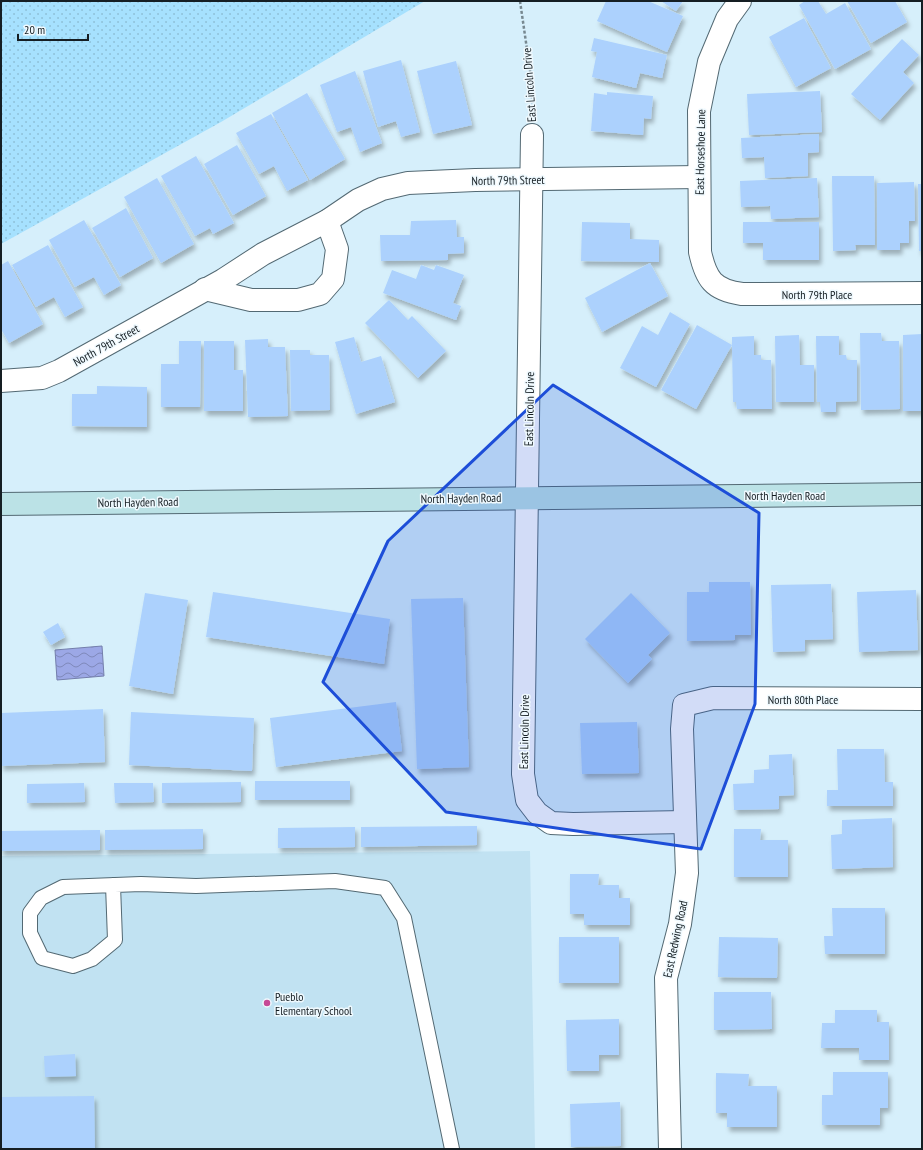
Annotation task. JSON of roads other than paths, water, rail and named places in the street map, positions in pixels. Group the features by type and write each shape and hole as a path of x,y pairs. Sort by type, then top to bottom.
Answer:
{"main road":[{"name":"North Hayden Road","path":"1,504 527,497 922,494"}],"street":[{"name":"East Horseshoe Lane","path":"714,285 704,272 700,252 699,111 709,62 727,19 740,1"},
{"name":"East Lincoln Drive","path":"532,135 530,179 523,774 527,800 537,813 551,823 685,822"},
{"name":"North 79th Street","path":"1,382 42,378 59,371 205,289 263,254 327,221 358,200 382,189 408,183 530,179 699,177"},
{"path":"205,289 251,300 298,300 320,294 334,279 337,249 327,221"},
{"name":"North 79th Place","path":"714,285 727,292 742,294 922,293"},
{"name":"North 80th Place","path":"684,705 713,698 922,699"},
{"name":"East Redwing Road","path":"670,1149 666,978 680,924 687,873 682,729 684,705"}],"lane":[{"path":"114,885 115,940 92,959 72,966 42,958 30,933 30,914 41,898 63,886 141,884 196,886 335,882 384,888 404,918 452,1149"}],"water":[{"path":"102,646 104,676 57,680 55,650"}],"place":[{"name":"Pueblo Elementary School","path":"267,1003"}]}
